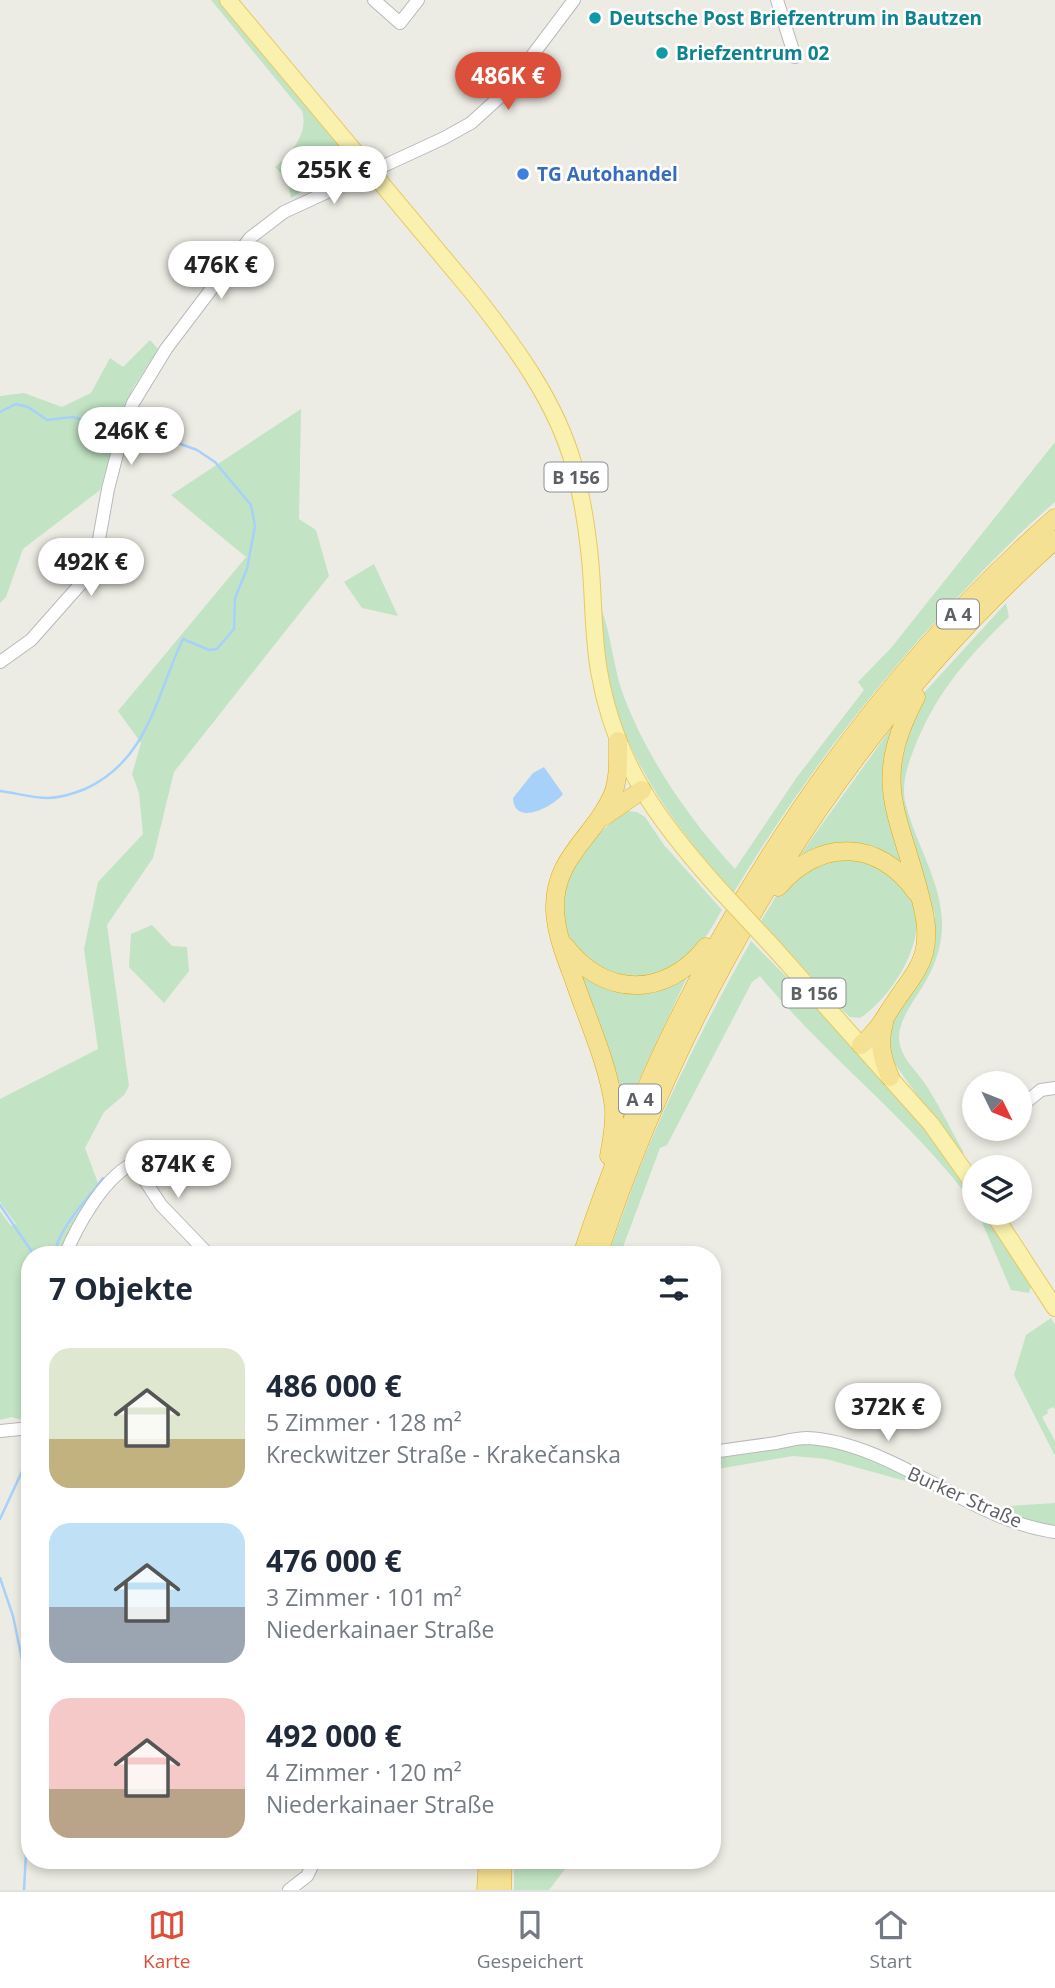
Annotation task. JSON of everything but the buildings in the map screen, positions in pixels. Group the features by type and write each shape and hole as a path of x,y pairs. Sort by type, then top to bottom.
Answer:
{"highway":[{"name":"A 4","path":"585,1246 606,1184 641,1097 702,968 740,902 816,788 901,677 999,570 1055,518"},
{"name":"A 4","path":"601,1246 663,1087 712,986 772,881 828,797 874,736 984,609 1055,540"},
{"path":"890,1077 881,1054 884,1022 917,970 924,954 927,928 895,812 891,775 894,750 902,724 933,666"},
{"path":"606,1184 614,1128 612,1095 562,942 555,910 559,880 568,859 608,803 616,783 618,741"},
{"path":"593,826 642,790"},
{"path":"740,937 788,876 809,860 827,853 854,851 881,859 903,875 921,899"},
{"path":"562,942 580,963 600,976 625,984 652,984 678,974 694,962 740,902"},
{"path":"858,1042 896,1000"},
{"path":"858,1042 884,1022"},
{"path":"486,1890 487,1869"},
{"path":"502,1890 503,1869"}],"main road":[{"name":"B 156","path":"228,0 506,335 554,416 573,464 584,513 599,669 606,703 618,741 642,790 670,831 890,1077 931,1125 962,1168"},
{"path":"1001,1225 1053,1299"}],"street":[{"path":"374,0 400,23 418,0"},
{"path":"0,662 31,640 85,579 96,556 108,489 133,402 166,349 250,237 284,212 443,138 471,122 489,108 519,75 574,0"},
{"path":"777,0 795,57"},
{"path":"325,192 339,178 345,164 346,142"},
{"path":"1032,1097 1041,1090 1055,1088"},
{"path":"70,1246 88,1212 121,1170 130,1165 138,1170 164,1209 200,1246"},
{"path":"0,1430 21,1428"},
{"name":"Burker Straße","path":"721,1451 805,1438 831,1441 883,1460 1010,1520 1035,1529 1055,1532"},
{"path":"289,1890 307,1876 310,1869"}],"green space":[{"path":"211,0 222,0 341,148 342,160 336,161 328,176 291,198 288,181 275,167 287,156 301,135 304,119 302,111"},
{"path":"150,340 158,349 133,388 120,421 100,490 23,549 6,597 0,603 0,396 24,393 62,407 91,393 110,358 123,367"},
{"path":"301,409 299,519 316,530 329,576 174,772 153,858 107,925 129,1086 124,1095 104,1112 85,1148 102,1194 70,1246 21,1246 21,1420 11,1417 0,1420 0,1211 11,1226 16,1224 0,1202 0,1099 98,1049 84,949 98,882 143,834 139,793 132,774 141,743 118,711 246,557 171,495"},
{"path":"1055,442 1055,502 985,569 915,644 859,711 806,781 734,892 682,831 659,797 622,726 609,688 602,648 601,608 620,686 645,744 686,810 735,869 797,777 864,690 858,682 891,648"},
{"path":"374,564 398,616 362,608 344,582"},
{"path":"1006,603 1009,617 978,648 952,680 930,714 912,754 904,786 910,820 934,880 942,927 934,966 902,1023 900,1046 906,1059 928,1088 964,1153 959,1154 887,1053 885,1032 932,945 935,915 904,824 897,757 923,694"},
{"path":"895,723 889,750 913,875 891,859 797,859"},
{"path":"628,811 645,817 664,845 722,910 702,942 683,962 660,973 644,976 613,973 585,958 567,931 563,913 564,896 577,862 600,832"},
{"path":"828,855 886,865 909,890 916,910 917,927 906,963 885,995 860,1018 850,1017 841,1009 761,921 778,893"},
{"path":"152,925 172,946 187,947 189,971 164,1003 129,967 131,934"},
{"path":"751,941 820,1011 916,1118 962,1180 962,1189 925,1146 813,1034 760,976 752,982 667,1145 660,1148 623,1246 611,1246 661,1117"},
{"path":"574,962 617,989 688,975 619,1122 614,1139"},
{"path":"983,1225 993,1225 1031,1286 1029,1293 1011,1290"},
{"path":"1051,1318 1055,1325 1055,1409 1053,1407 1047,1410 1048,1413 1042,1417 1055,1441 1055,1456 1014,1375 1026,1335"},
{"path":"805,1439 831,1443 956,1495 826,1459 793,1456 721,1468 721,1452"},
{"path":"1055,1503 1055,1528 1030,1522 1010,1510 1010,1506"},
{"path":"514,1869 565,1869 549,1890 514,1890"}],"water":[{"path":"544,767 563,794 543,809 527,813 520,811 515,807 513,798 533,773"}],"waterway":[{"path":"0,412 16,404 28,407 47,420 72,417 118,429"},
{"path":"0,791 36,797 57,797 85,789 106,777 124,761 137,744 183,639 209,650 217,649 234,629 235,598 247,569 255,526 251,505 215,462 197,450 153,434 128,430"},
{"path":"57,1246 67,1224 103,1178"},
{"path":"0,1205 28,1246"},
{"path":"0,1519 21,1474"},
{"path":"0,1578 13,1616 21,1655"},
{"path":"24,1890 25,1869"}],"place":[{"name":"Deutsche Post Briefzentrum in Bautzen","path":"595,18"},
{"name":"Briefzentrum 02","path":"662,53"},
{"name":"TG Autohandel","path":"523,174"}]}
